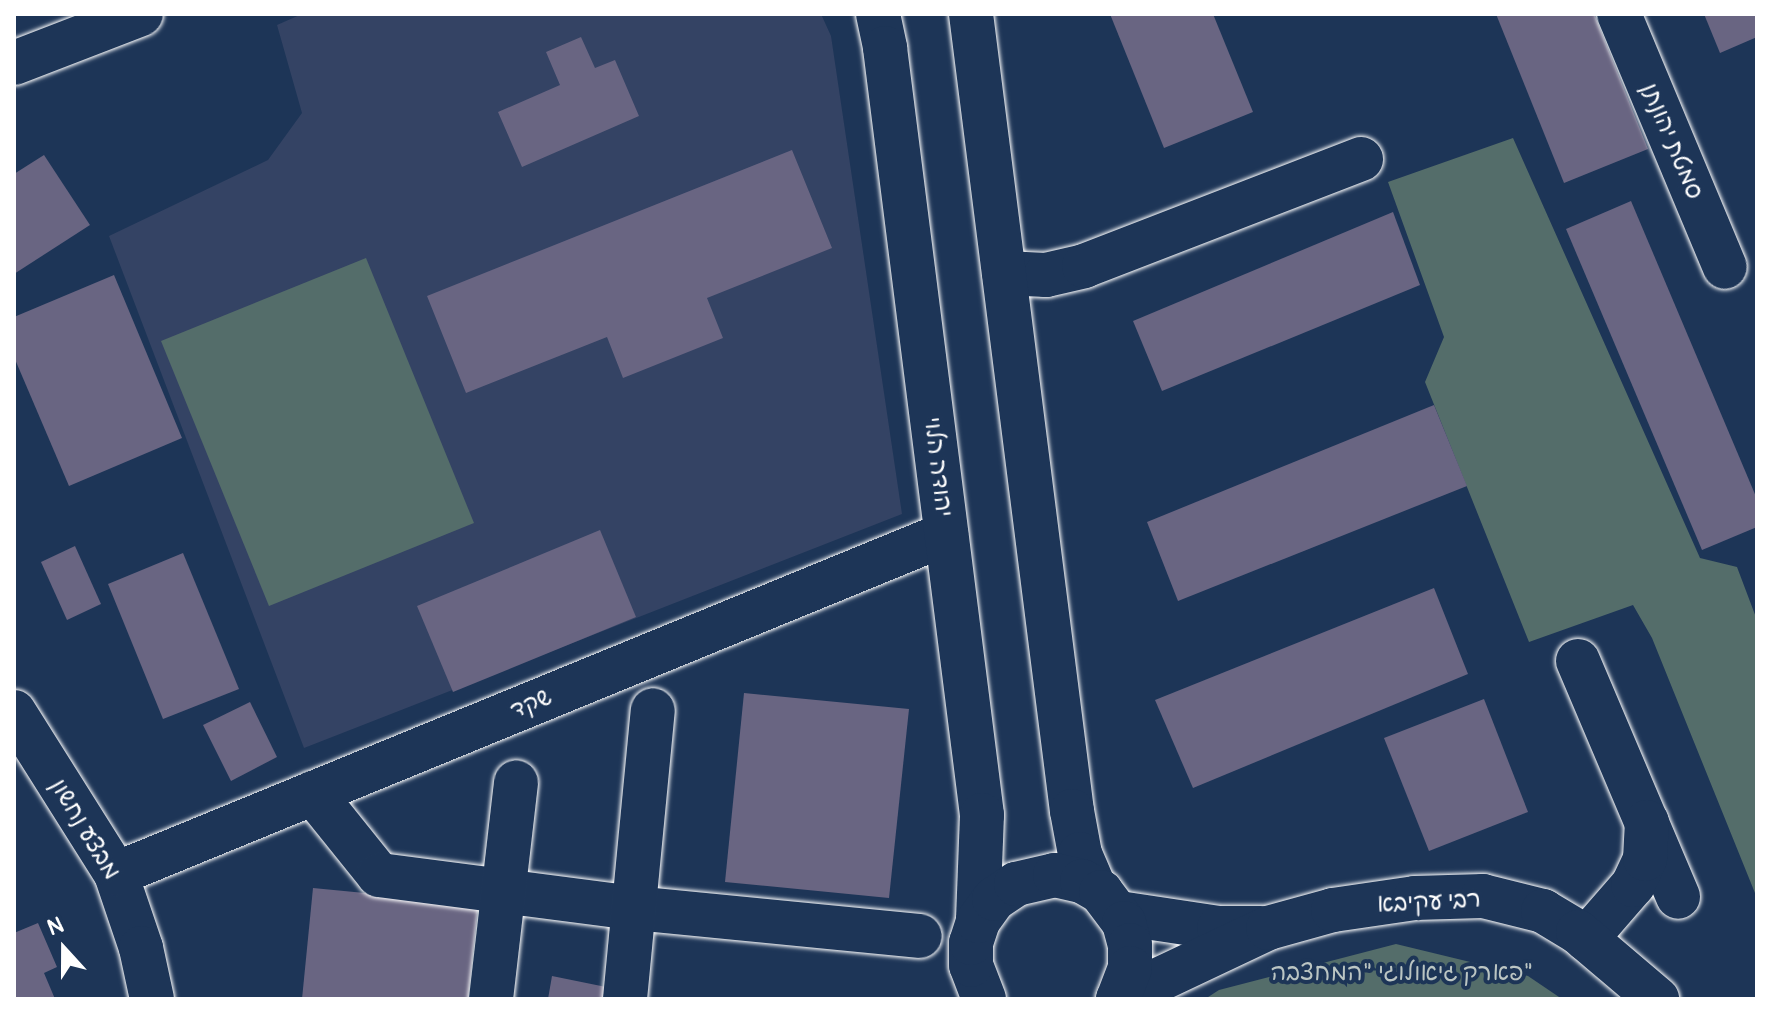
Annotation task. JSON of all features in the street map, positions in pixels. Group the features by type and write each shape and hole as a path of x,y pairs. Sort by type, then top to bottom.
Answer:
{"street":[{"path":"14,63 141,14"},
{"name":"יהודה הלוי","path":"878,14 885,48 982,815 978,921 971,943 971,965 984,999"},
{"path":"971,14 1072,811 1080,854 1128,934 1131,956 1127,979 1118,999"},
{"name":"סמטת יהונתן","path":"1619,14 1725,267"},
{"path":"1004,273 1046,275 1084,266 1361,159"},
{"name":"שקד","path":"116,874 946,534"},
{"path":"1578,661 1678,897"},
{"path":"625,999 653,710"},
{"name":"מבצע נחשון","path":"14,712 116,874 141,948 152,999"},
{"path":"491,999 516,782"},
{"path":"313,793 379,875 634,908 920,936"},
{"path":"1586,939 1633,885 1645,859 1647,822"},
{"name":"רבי עקיבא","path":"978,921 1004,890 1028,879 1055,875 1106,900 1219,928 1268,928"},
{"name":"רבי עקיבא","path":"1118,999 1268,928 1333,910 1415,898 1483,896 1543,911 1586,939 1657,999"}],"shaded area":[{"path":"302,14 821,14 831,36 902,514 304,748 109,236 268,160 302,113 277,25"}],"green space":[{"path":"1513,138 1700,558 1737,567 1757,620 1757,898 1652,638 1633,605 1529,642 1425,382 1444,337 1388,182"},
{"path":"366,258 474,523 269,606 161,341"},
{"name":"פארק גיאולוגי \"המחצבה\"","path":"1396,944 1528,976 1562,999 1205,999 1219,990"}],"building":[{"path":"1110,14 1213,14 1253,112 1164,148"},
{"path":"1496,14 1594,14 1648,149 1564,183"},
{"path":"1704,14 1757,14 1757,37 1720,53"},
{"path":"581,37 595,68 615,60 639,116 522,167 498,112 560,85 546,52"},
{"path":"792,150 832,248 707,298 723,338 623,378 607,337 466,393 427,296"},
{"path":"44,155 90,225 14,274 14,174"},
{"path":"1631,201 1757,499 1757,527 1702,550 1566,229"},
{"path":"1393,212 1420,285 1162,391 1133,321"},
{"path":"114,275 182,438 69,486 14,357 14,317"},
{"path":"1434,405 1467,486 1178,601 1147,522"},
{"path":"600,530 636,617 453,692 417,606"},
{"path":"75,546 101,604 67,620 41,562"},
{"path":"183,553 239,689 163,719 108,584"},
{"path":"1434,588 1468,674 1193,788 1155,700"},
{"path":"744,693 909,709 889,898 725,882"},
{"path":"1484,699 1528,812 1429,851 1384,738"},
{"path":"250,702 277,757 231,781 203,725"},
{"path":"313,888 478,904 468,999 302,999"},
{"path":"38,923 57,967 44,973 55,999 14,999 14,933"},
{"path":"552,976 606,987 603,999 548,999"}]}
